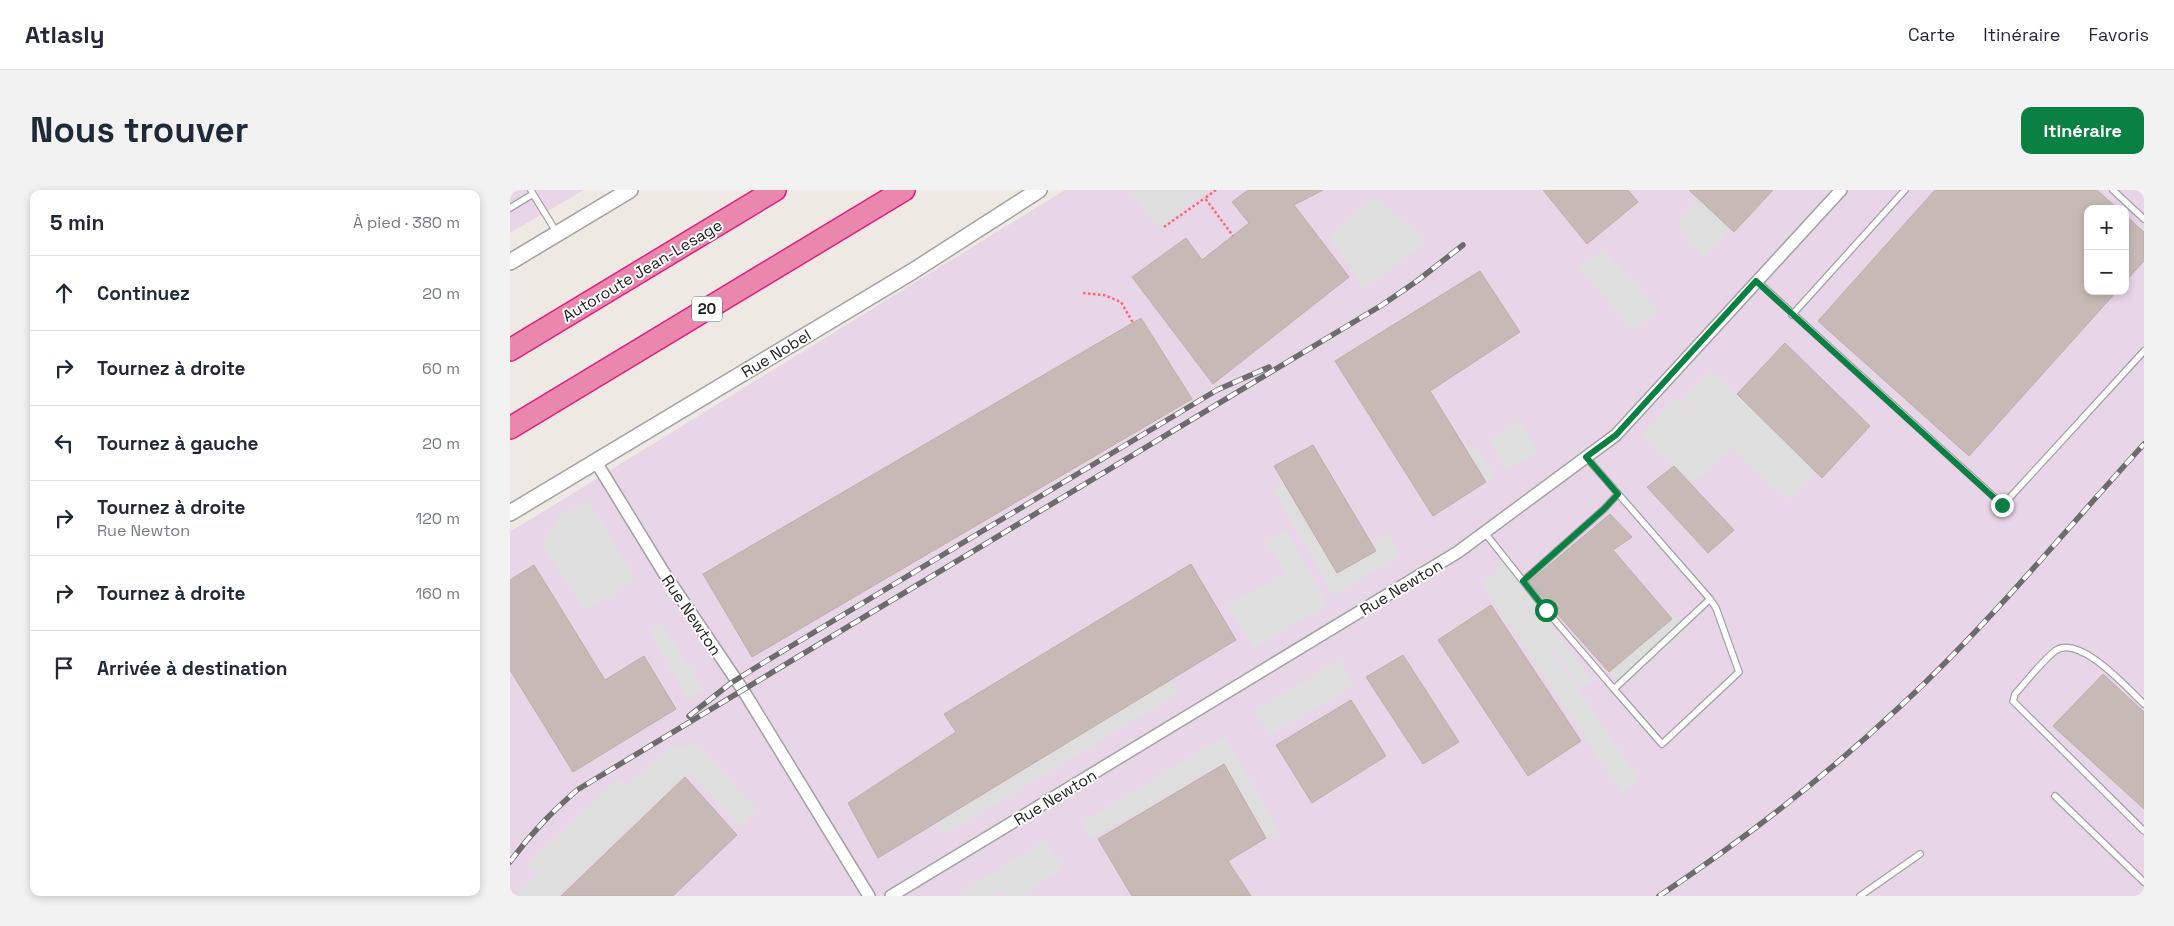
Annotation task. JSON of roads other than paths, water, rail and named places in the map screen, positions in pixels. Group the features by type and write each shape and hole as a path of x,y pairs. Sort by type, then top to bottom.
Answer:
{"highway":[{"name":"Autoroute Jean-Lesage","path":"510,350 775,190"},
{"name":"20","path":"510,428 904,190"}],"street":[{"path":"510,262 630,190"},
{"name":"Rue Nobel","path":"510,513 913,271 1039,190"},
{"name":"Rue Newton","path":"891,896 1458,552 1485,533 1616,435 1841,190"},
{"name":"Rue Newton","path":"596,462 664,573 743,690 869,896"}],"lane":[{"path":"1792,315 1905,190"},
{"path":"2113,190 2144,219"},
{"path":"510,208 532,192 558,234"},
{"path":"1756,281 2002,505 2144,350"},
{"path":"1485,533 1523,581 1662,744 1739,672 1716,608 1710,599 1586,457"},
{"path":"1523,581 1604,509 1618,494"},
{"path":"1614,689 1710,599"},
{"path":"2144,704 2092,656 2068,648 2056,650 2014,694 2013,701 2144,831"},
{"path":"2055,796 2144,882"},
{"path":"1860,896 1920,854"}],"railway":[{"path":"510,862 542,824 577,790 1382,305 1417,281 1463,245"},
{"path":"689,716 731,683 763,663 1217,390 1269,367"},
{"path":"1659,896 1720,854 1780,809 1838,762 1894,712 1991,615 2144,444"}]}
